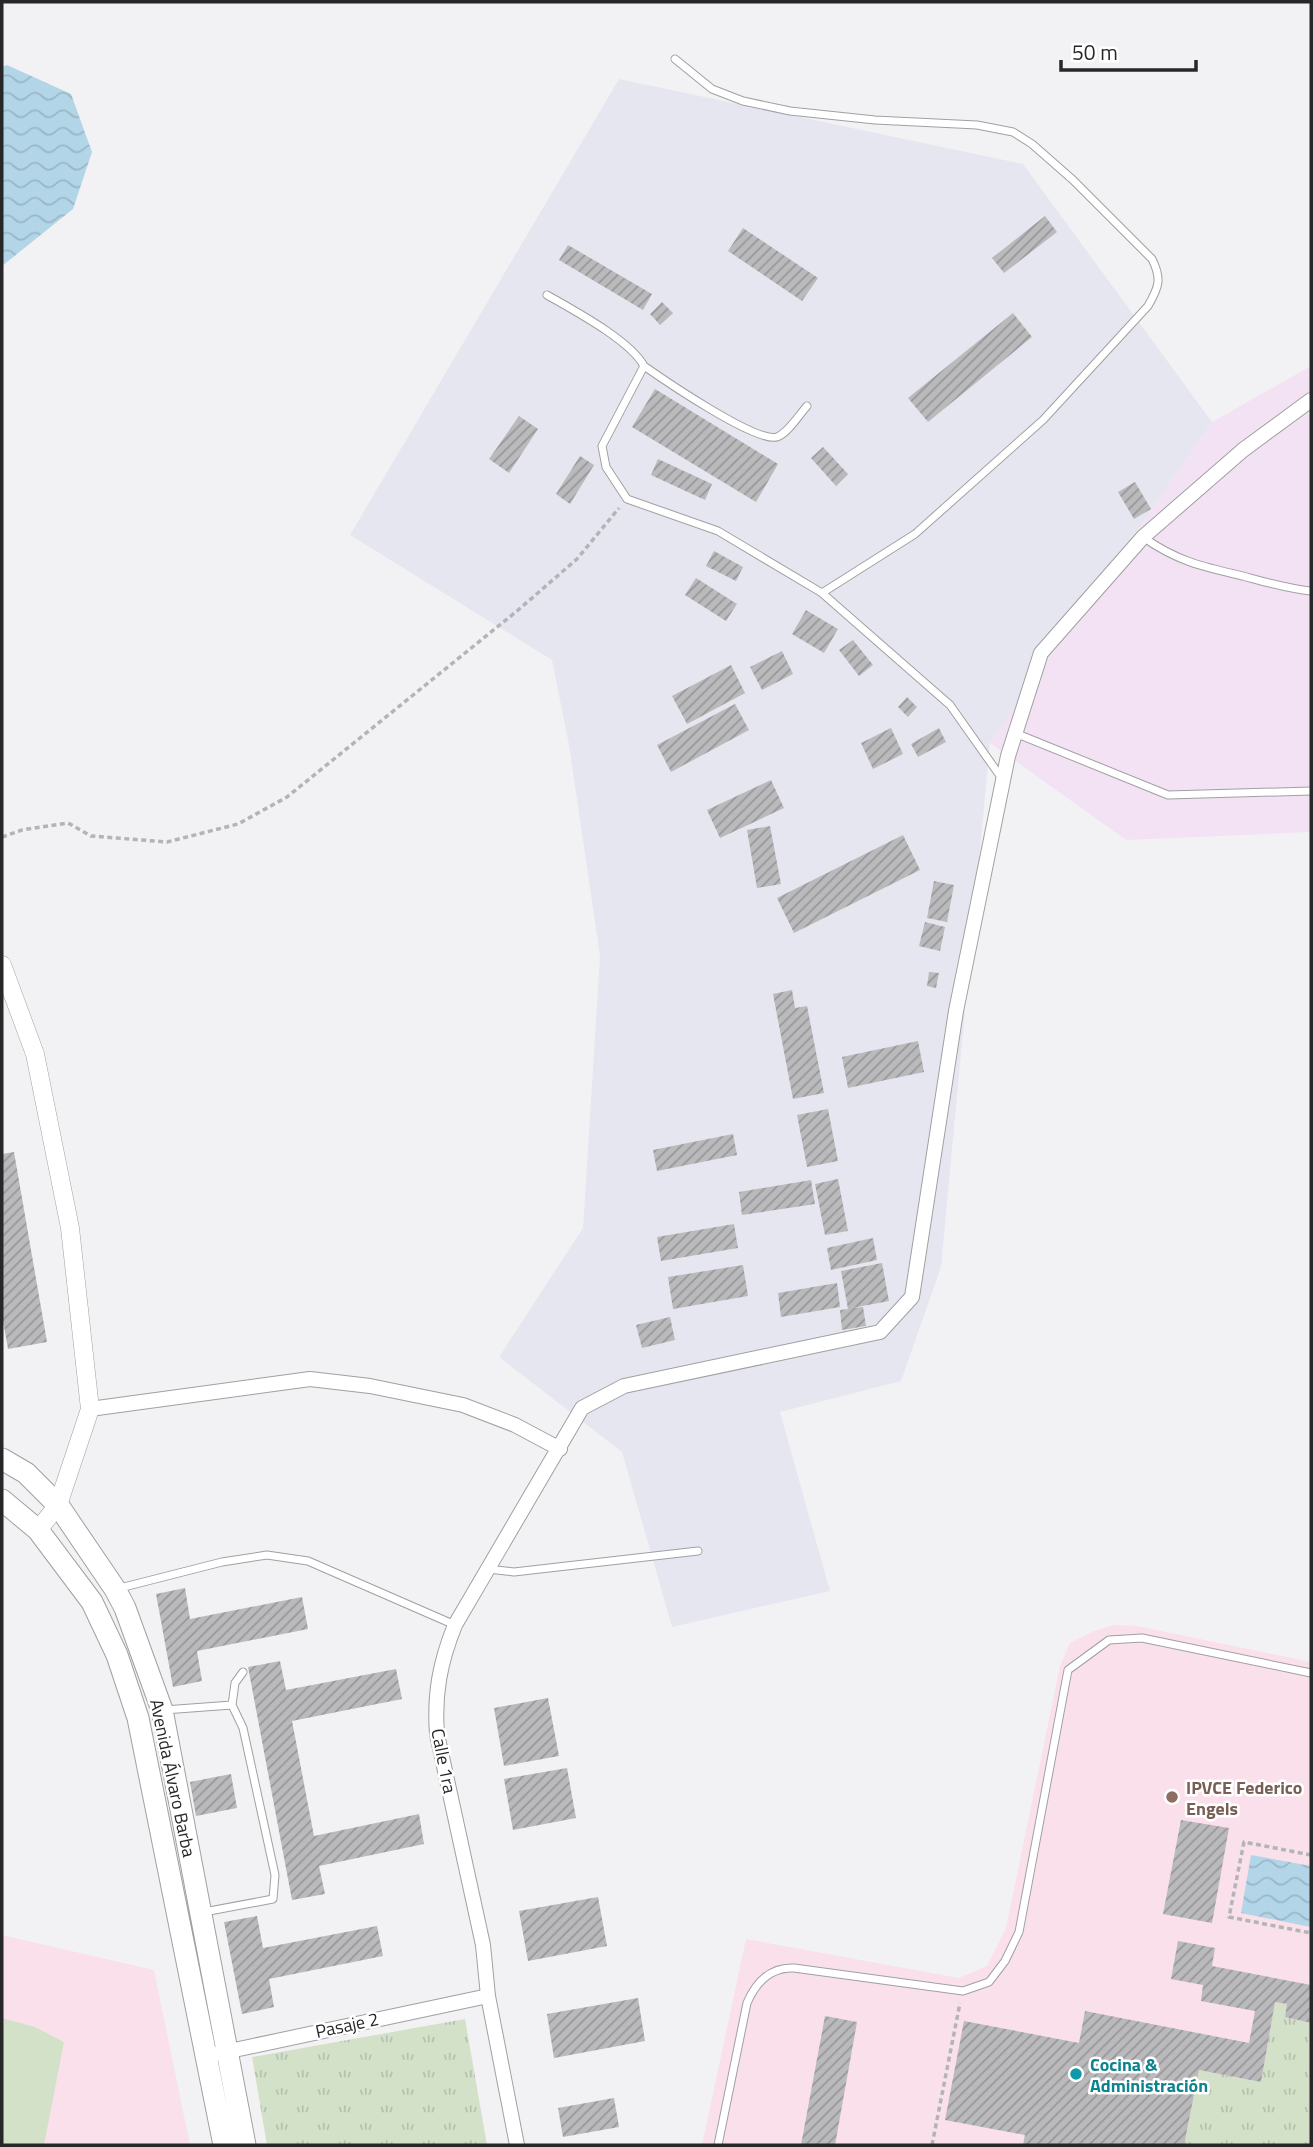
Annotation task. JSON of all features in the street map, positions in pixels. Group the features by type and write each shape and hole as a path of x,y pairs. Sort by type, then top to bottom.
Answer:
{"main road":[{"name":"Avenida Álvaro Barba","path":"2,1459 26,1473 58,1505 115,1589 125,1608 162,1710 200,1913 217,2053 224,2145"},
{"name":"Avenida Álvaro Barba","path":"2,1500 38,1530 92,1602 117,1654 134,1705 217,2053 245,2145"}],"street":[{"path":"1003,781 1015,733 1041,653 1143,537 1242,450 1311,400"},
{"name":"Calle 1ra","path":"517,2145 488,1996 483,1945 437,1734 435,1703 443,1654 455,1625 582,1408 624,1386 880,1332 912,1297 956,1011 1003,781"},
{"path":"2,965 35,1054 70,1227 90,1409 58,1505 38,1530"},
{"path":"90,1409 310,1379 370,1386 463,1405 515,1425 560,1449"},
{"name":"Pasaje 2","path":"217,2053 488,1996"}],"lane":[{"path":"675,59 712,89 743,101 790,111 875,120 977,125 1013,132 1032,144 1073,180 1152,259 1159,274 1159,287 1148,306 1043,420 915,534 822,593"},
{"path":"547,295 586,317 628,346 638,354 644,366 713,410 769,438 781,436 807,406"},
{"path":"644,366 602,446 606,467 627,499 718,531 822,593 950,705 1003,781"},
{"path":"1143,537 1164,552 1197,566 1311,591"},
{"path":"1015,733 1168,795 1311,791"},
{"path":"488,1569 514,1572 698,1551"},
{"path":"115,1589 222,1562 267,1555 307,1561 455,1625"},
{"path":"718,2145 747,2003 755,1987 771,1972 782,1967 793,1968 963,1991 989,1982 1005,1961 1018,1932 1068,1670 1109,1640 1142,1638 1311,1673"},
{"path":"200,1913 273,1899 275,1875 243,1728 232,1705 234,1683 243,1672"},
{"path":"162,1710 232,1705"}],"path":[{"path":"2,837 22,830 68,823 91,836 167,842 237,824 288,797 577,559 627,499"},
{"path":"1311,1855 1244,1842 1229,1917 1311,1933"},
{"path":"932,2145 963,1991"}],"shaded area":[{"path":"619,79 1023,164 1212,422 990,743 941,1267 901,1381 780,1412 830,1591 672,1627 622,1452 499,1357 583,1228 600,956 569,745 552,660 350,535"},
{"path":"1311,366 1311,832 1126,840 990,743 1212,422"},
{"name":"IPVCE Federico Engels","path":"1114,1625 1137,1626 1311,1662 1311,2145 702,2145 746,1939 959,1978 987,1966 1006,1928 1060,1666 1070,1643"},
{"path":"2,1935 154,1970 190,2145 2,2145"}],"green space":[{"path":"1275,2002 1287,2004 1285,2017 1311,2023 1311,2145 1184,2145 1199,2070 1261,2082"},
{"path":"2,2018 35,2027 64,2042 44,2145 2,2145"},
{"path":"465,2019 487,2145 267,2145 252,2057"}],"water":[{"path":"7,65 71,94 92,152 73,209 2,266 2,67"},
{"path":"1251,1855 1311,1866 1311,1927 1241,1913"}],"building":[{"path":"1045,216 1057,232 1004,273 992,258"},
{"path":"743,228 818,278 802,301 728,251"},
{"path":"568,245 652,294 643,310 559,260"},
{"path":"662,302 673,313 660,325 650,314"},
{"path":"1013,313 1032,337 928,422 908,398"},
{"path":"655,389 778,464 756,502 632,427"},
{"path":"519,416 538,429 509,473 489,459"},
{"path":"823,447 848,474 836,486 811,458"},
{"path":"580,456 594,465 570,504 556,494"},
{"path":"658,459 712,484 705,500 651,475"},
{"path":"1135,482 1151,509 1134,519 1118,492"},
{"path":"714,551 743,567 736,581 706,566"},
{"path":"696,578 737,604 726,621 685,595"},
{"path":"806,610 838,629 824,653 792,634"},
{"path":"853,640 873,665 859,676 839,650"},
{"path":"782,651 793,674 762,690 750,667"},
{"path":"731,665 745,693 687,724 672,696"},
{"path":"907,697 917,707 908,717 898,707"},
{"path":"735,704 749,730 671,772 657,745"},
{"path":"891,728 903,754 873,769 861,743"},
{"path":"939,728 946,742 918,757 911,744"},
{"path":"771,780 784,808 720,838 707,810"},
{"path":"770,826 781,884 757,888 747,830"},
{"path":"903,835 920,870 794,933 777,898"},
{"path":"934,881 954,885 947,922 927,918"},
{"path":"925,922 945,927 940,951 919,946"},
{"path":"929,972 939,973 936,988 927,986"},
{"path":"792,990 795,1008 807,1006 824,1093 793,1099 773,994"},
{"path":"918,1041 924,1072 848,1088 842,1057"},
{"path":"828,1109 838,1161 807,1167 797,1115"},
{"path":"733,1134 737,1155 657,1171 653,1150"},
{"path":"14,1152 47,1342 8,1349 2,1315 2,1154"},
{"path":"838,1179 848,1231 825,1235 815,1184"},
{"path":"811,1180 815,1204 742,1215 739,1192"},
{"path":"734,1224 738,1248 661,1261 657,1237"},
{"path":"873,1238 877,1260 831,1270 827,1248"},
{"path":"882,1263 889,1301 852,1308 863,1307 866,1326 842,1330 840,1310 848,1309 841,1271"},
{"path":"743,1265 748,1296 673,1309 668,1277"},
{"path":"837,1283 840,1307 781,1317 778,1293"},
{"path":"670,1317 675,1340 642,1348 636,1325"},
{"path":"185,1588 190,1619 302,1597 308,1629 197,1651 202,1681 173,1687 156,1594"},
{"path":"280,1661 286,1690 396,1669 402,1699 292,1721 314,1836 419,1814 424,1844 319,1866 325,1894 292,1900 248,1667"},
{"path":"548,1698 559,1756 504,1766 494,1708"},
{"path":"567,1768 576,1818 513,1830 504,1779"},
{"path":"231,1774 237,1808 196,1816 190,1782"},
{"path":"1181,1820 1229,1828 1212,1923 1163,1914"},
{"path":"598,1897 607,1946 528,1961 519,1911"},
{"path":"257,1916 263,1948 377,1926 383,1956 269,1979 274,2007 242,2014 224,1922"},
{"name":"Cocina & Administración","path":"1178,1941 1215,1948 1212,1966 1311,1985 1311,2023 1285,2017 1287,2004 1275,2002 1261,2082 1199,2070 1184,2145 1023,2145 1025,2135 945,2120 964,2021 1079,2043 1085,2011 1249,2043 1255,2011 1201,2001 1203,1985 1171,1979"},
{"path":"638,1998 645,2041 554,2058 547,2014"},
{"path":"825,2016 857,2022 835,2145 801,2145"},
{"path":"614,2098 619,2127 563,2137 558,2108"}],"place":[{"name":"IPVCE Federico Engels","path":"1172,1797"},
{"name":"Cocina & Administración","path":"1076,2074"}]}
